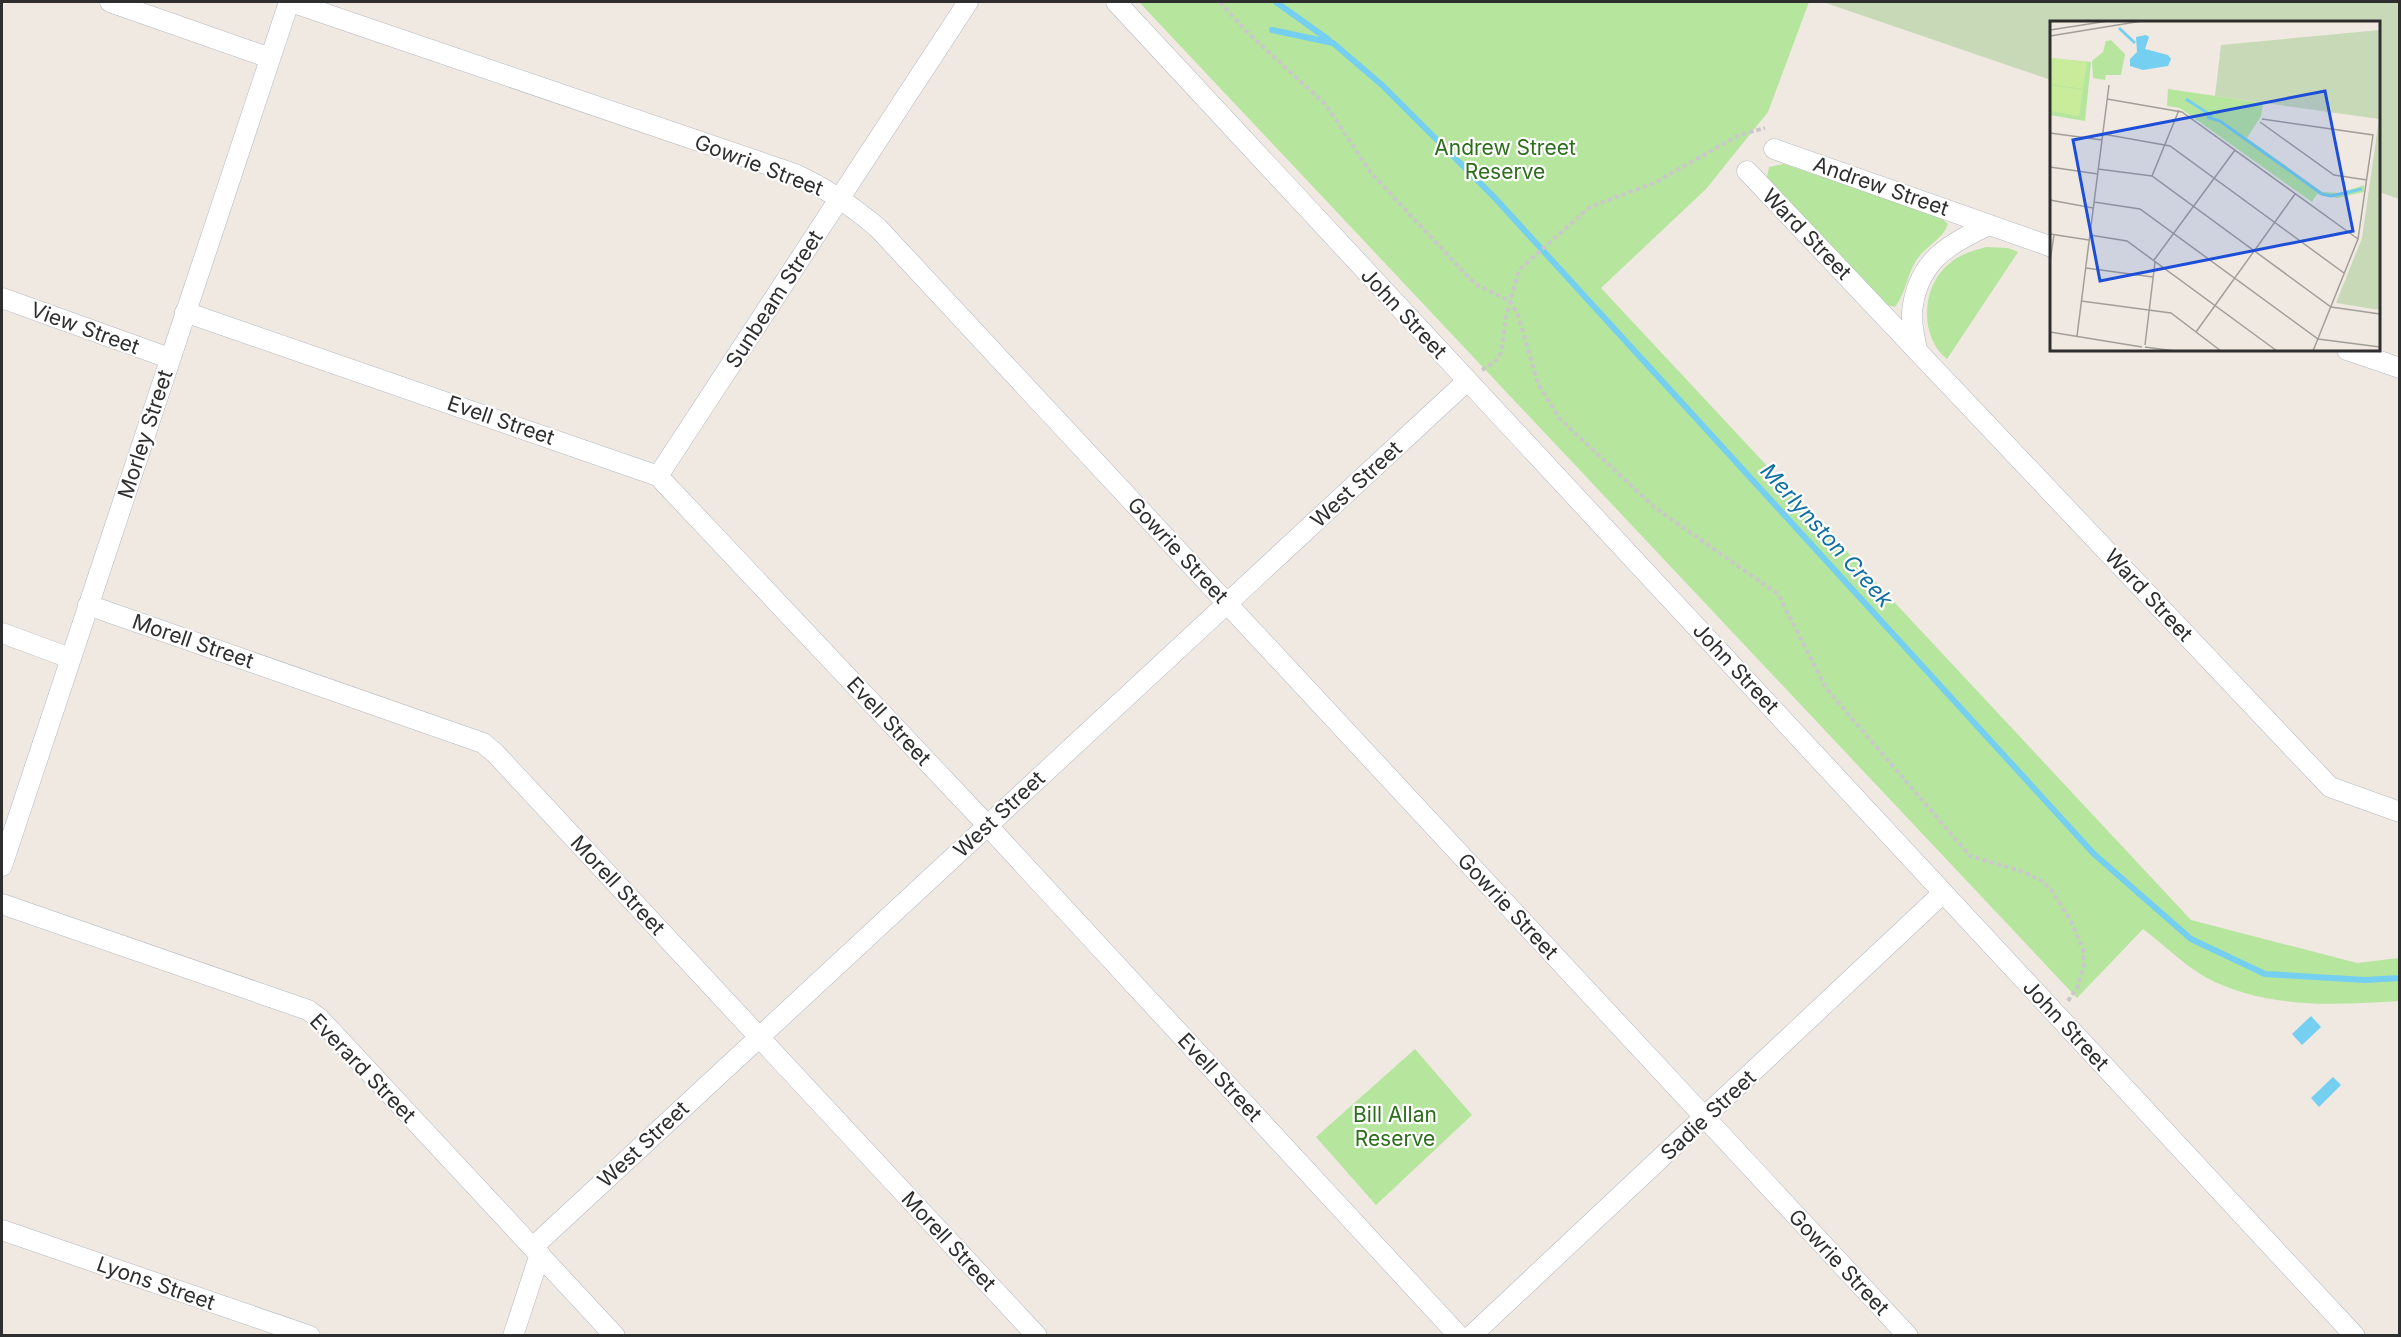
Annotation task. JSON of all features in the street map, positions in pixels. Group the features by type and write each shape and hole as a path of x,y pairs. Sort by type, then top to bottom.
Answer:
{"street":[{"path":"110,2 270,58"},
{"name":"Morley Street","path":"2,866 169,358 290,2"},
{"name":"Gowrie Street","path":"290,2 795,174 840,198 878,228 1908,1335"},
{"name":"Sunbeam Street","path":"658,476 968,2"},
{"name":"John Street","path":"1116,2 2355,1335"},
{"name":"Andrew Street","path":"1774,149 2050,246"},
{"name":"Ward Street","path":"1747,171 2330,787 2400,812"},
{"name":"Andrew Street","path":"1917,350 1912,313 1925,267 1958,239 1987,226"},
{"name":"View Street","path":"2,298 169,358"},
{"name":"Evell Street","path":"185,312 658,476 987,825 1459,1335"},
{"path":"2350,351 2400,368"},
{"name":"West Street","path":"513,1335 536,1251 759,1037 1467,381"},
{"name":"Morell Street","path":"88,605 483,743 503,761 1037,1335"},
{"path":"2,633 70,658"},
{"name":"Sadie Street","path":"1471,1335 1943,893"},
{"name":"Everard Street","path":"2,903 308,1010 320,1019 615,1335"},
{"name":"Lyons Street","path":"2,1230 309,1335"}],"path":[{"path":"1220,2 1246,31 1326,105 1371,173 1475,284 1510,301 1518,315 1538,384 1560,419 1654,507 1778,594 1826,688 1970,856 2042,880 2052,891 2071,921 2083,949 2084,966 2077,988 2056,1014"},
{"path":"1467,381 1496,361 1501,353 1510,301 1519,270 1590,207 1654,183 1739,135 1765,128"}],"green space":[{"name":"Andrew Street Reserve","path":"1139,2 1809,2 1768,112 1706,189 1601,288 2191,920 2357,963 2399,958 2399,1001 2325,1004 2276,1000 2251,995 2205,977 2143,929 2077,998"},
{"path":"1823,2 2399,2 2399,199 2380,192 2380,21 2050,21 2050,80"},
{"path":"1784,164 1940,217 1948,224 1942,234 1917,259 1895,307 1886,305 1767,177 1769,167"},
{"path":"1986,247 2008,248 2018,252 1947,359 1938,350 1928,325 1927,312 1933,285 1940,273 1953,261 1966,253"},
{"name":"Bill Allan Reserve","path":"1415,1049 1472,1115 1376,1205 1316,1137"}],"water":[{"path":"2311,1016 2321,1027 2302,1045 2292,1034"},
{"path":"2333,1077 2341,1085 2319,1107 2311,1098"}],"waterway":[{"path":"1276,2 1329,40"},
{"name":"Merlynston Creek","path":"1272,30 1333,43 1382,85 1494,197 2094,854 2191,939 2265,974 2365,980 2400,978"}]}
